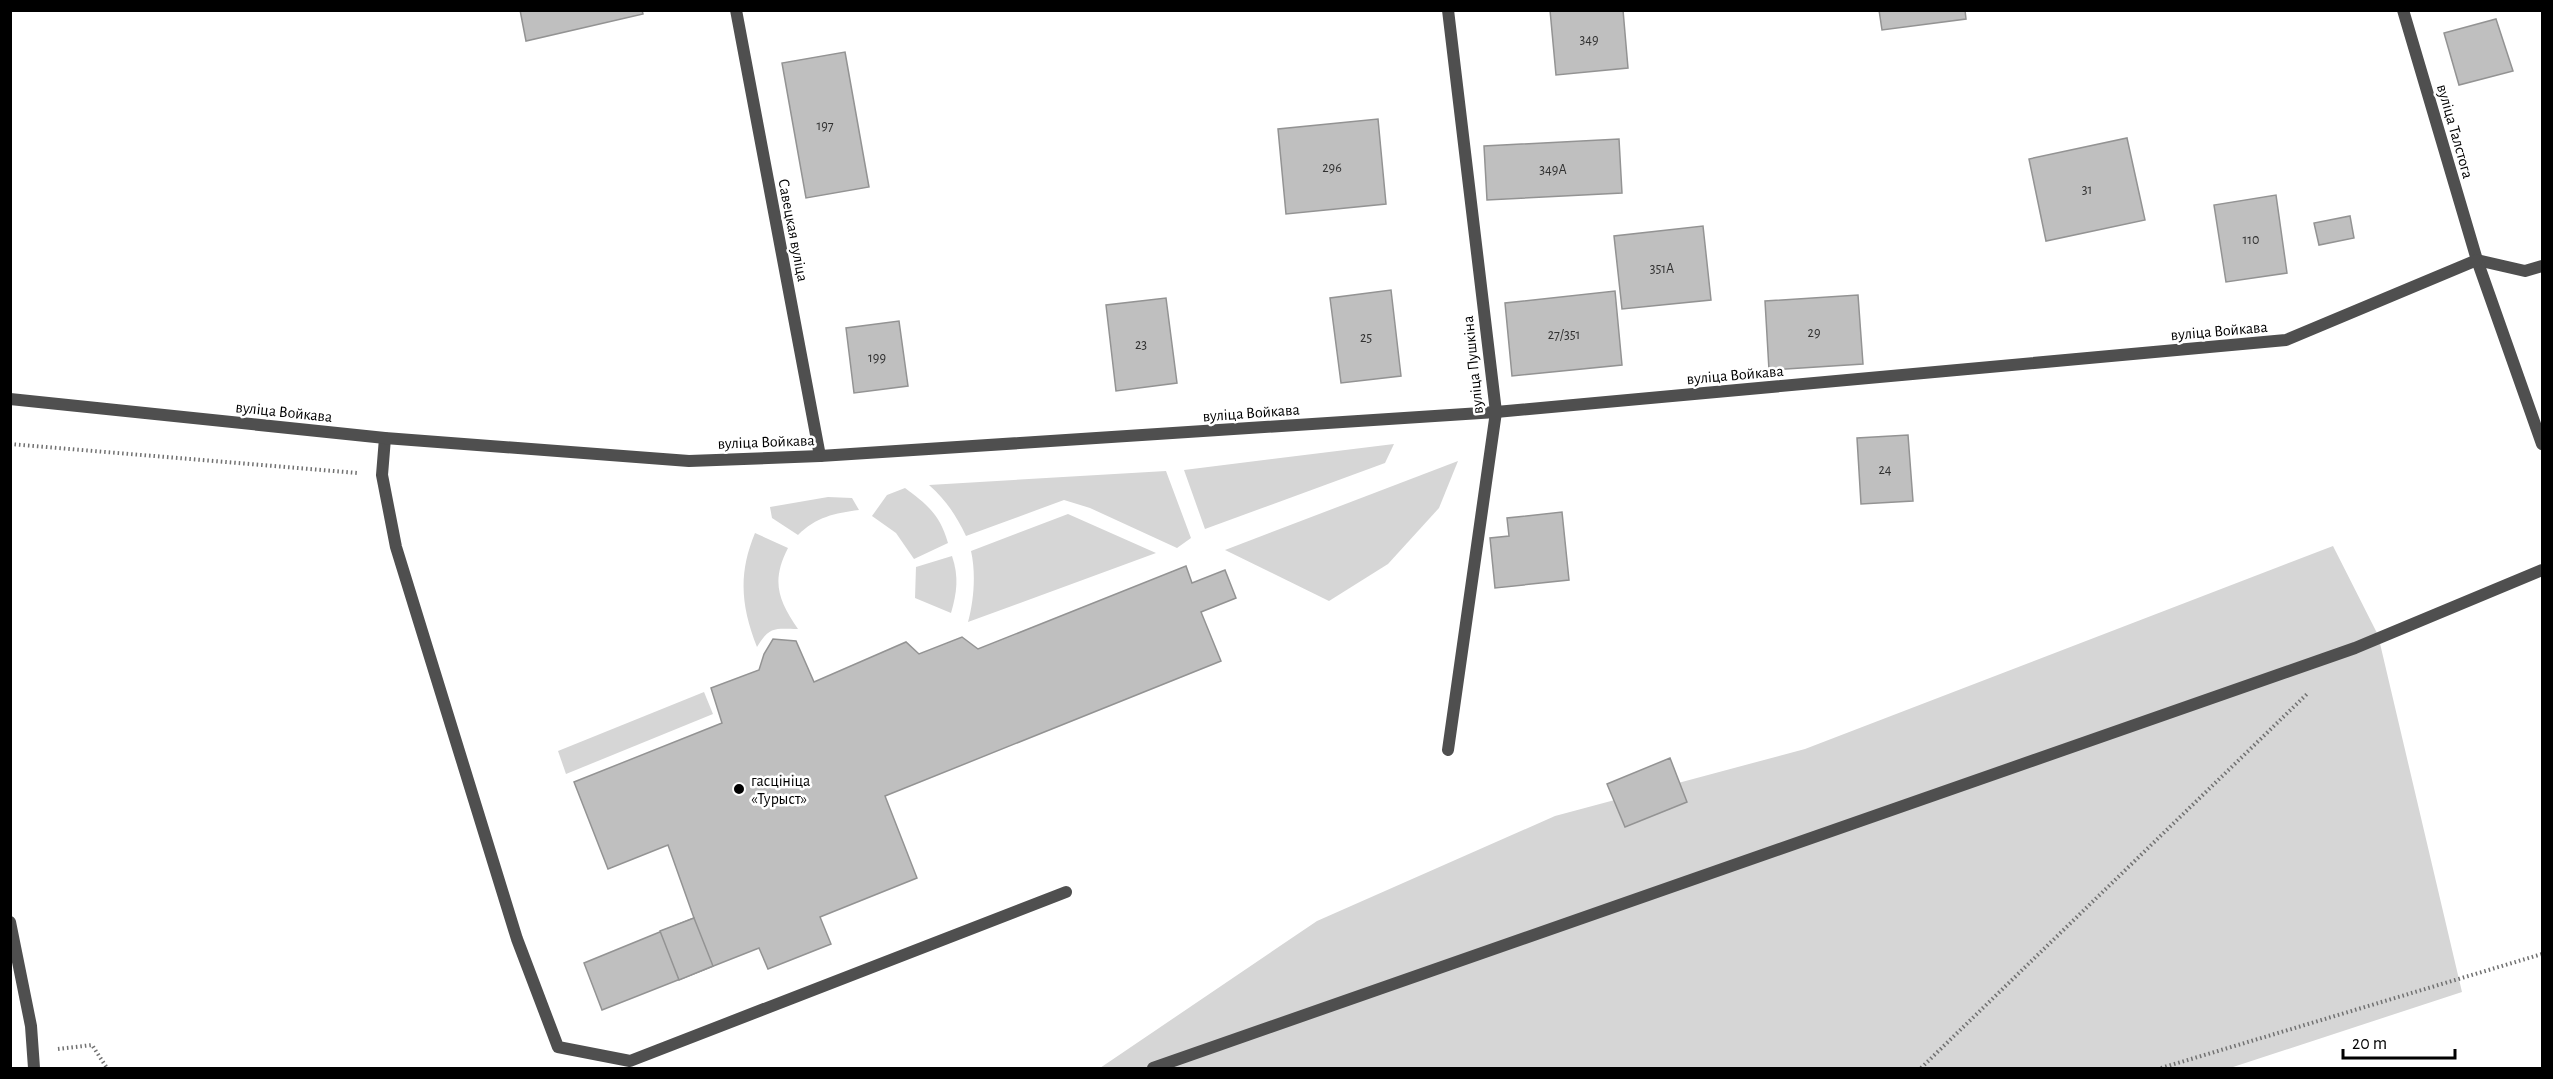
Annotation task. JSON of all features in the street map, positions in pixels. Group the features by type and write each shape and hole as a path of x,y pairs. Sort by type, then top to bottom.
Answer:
{"street":[{"name":"Савецкая вуліца","path":"736,10 820,456"},
{"name":"вуліца Пушкіна","path":"1448,10 1496,412 1448,750"},
{"name":"вуліца Талстога","path":"2403,10 2477,260 2542,444"},
{"name":"вуліца Войкава","path":"10,399 386,438 689,461 820,456 1496,412 2286,340 2477,260"},
{"path":"2477,260 2525,271 2542,266"},
{"path":"386,438 382,475 396,547 407,586 517,939 558,1047 630,1061 1066,892"},
{"path":"1153,1068 2355,648 2542,570"},
{"path":"10,922 31,1026 34,1068"}],"path":[{"path":"10,444 382,475"},
{"path":"1921,1068 2313,689"},
{"path":"2161,1068 2542,954"},
{"path":"32,1052 92,1045 107,1068"}],"shaded area":[{"path":"1394,444 1385,463 1205,529 1184,470"},
{"path":"1458,461 1439,508 1388,564 1329,601 1225,550"},
{"path":"1166,471 1191,538 1177,548 1090,508 1064,500 966,536 950,508 929,485"},
{"path":"905,488 932,511 948,543 914,559 896,533 872,516 887,495"},
{"path":"828,497 852,498 859,510 826,517 798,535 772,518 770,507"},
{"path":"1068,514 1156,553 968,622 974,587 971,551"},
{"path":"755,533 788,548 780,570 779,590 786,609 798,629 773,630 757,647 748,618 744,590 746,562"},
{"path":"2333,546 2378,635 2462,992 2230,1068 1100,1068 1317,921 1555,816 1805,749"},
{"path":"952,556 956,571 956,584 951,613 915,598 916,567"},
{"path":"704,692 713,714 566,774 558,751"}],"building":[{"path":"520,10 642,10 643,14 526,41"},
{"path":"1550,10 1623,10 1628,68 1556,75"},
{"path":"1879,10 1965,10 1966,19 1882,30"},
{"path":"2496,19 2513,71 2459,85 2444,33"},
{"path":"845,52 869,187 806,198 782,63"},
{"path":"1378,119 1386,204 1286,214 1278,129"},
{"path":"2127,138 2145,220 2046,241 2029,159"},
{"path":"1619,139 1622,193 1487,200 1484,146"},
{"path":"2276,195 2287,273 2226,282 2214,205"},
{"path":"2350,216 2354,238 2319,245 2314,223"},
{"path":"1703,226 1711,300 1622,309 1614,236"},
{"path":"1391,290 1401,376 1341,383 1330,298"},
{"path":"1615,291 1622,365 1512,376 1505,303"},
{"path":"1858,295 1863,364 1769,370 1765,301"},
{"path":"1166,298 1177,383 1116,391 1106,305"},
{"path":"899,321 908,386 854,393 846,328"},
{"path":"1908,435 1913,501 1861,504 1857,438"},
{"path":"1562,512 1569,580 1495,588 1490,538 1509,536 1507,518"},
{"name":"гасцініца «Турыст»","path":"1186,566 1192,583 1225,570 1236,598 1201,612 1221,661 885,796 917,878 820,917 831,944 768,969 759,948 602,1010 584,963 694,918 668,845 608,869 574,782 722,723 711,688 759,670 764,654 773,639 796,641 814,682 906,642 919,654 962,637 978,649"},
{"path":"1670,758 1687,802 1625,827 1607,784"},
{"path":"694,918 713,966 679,980 660,931"}],"place":[{"name":"гасцініца «Турыст»","path":"739,789"}]}
